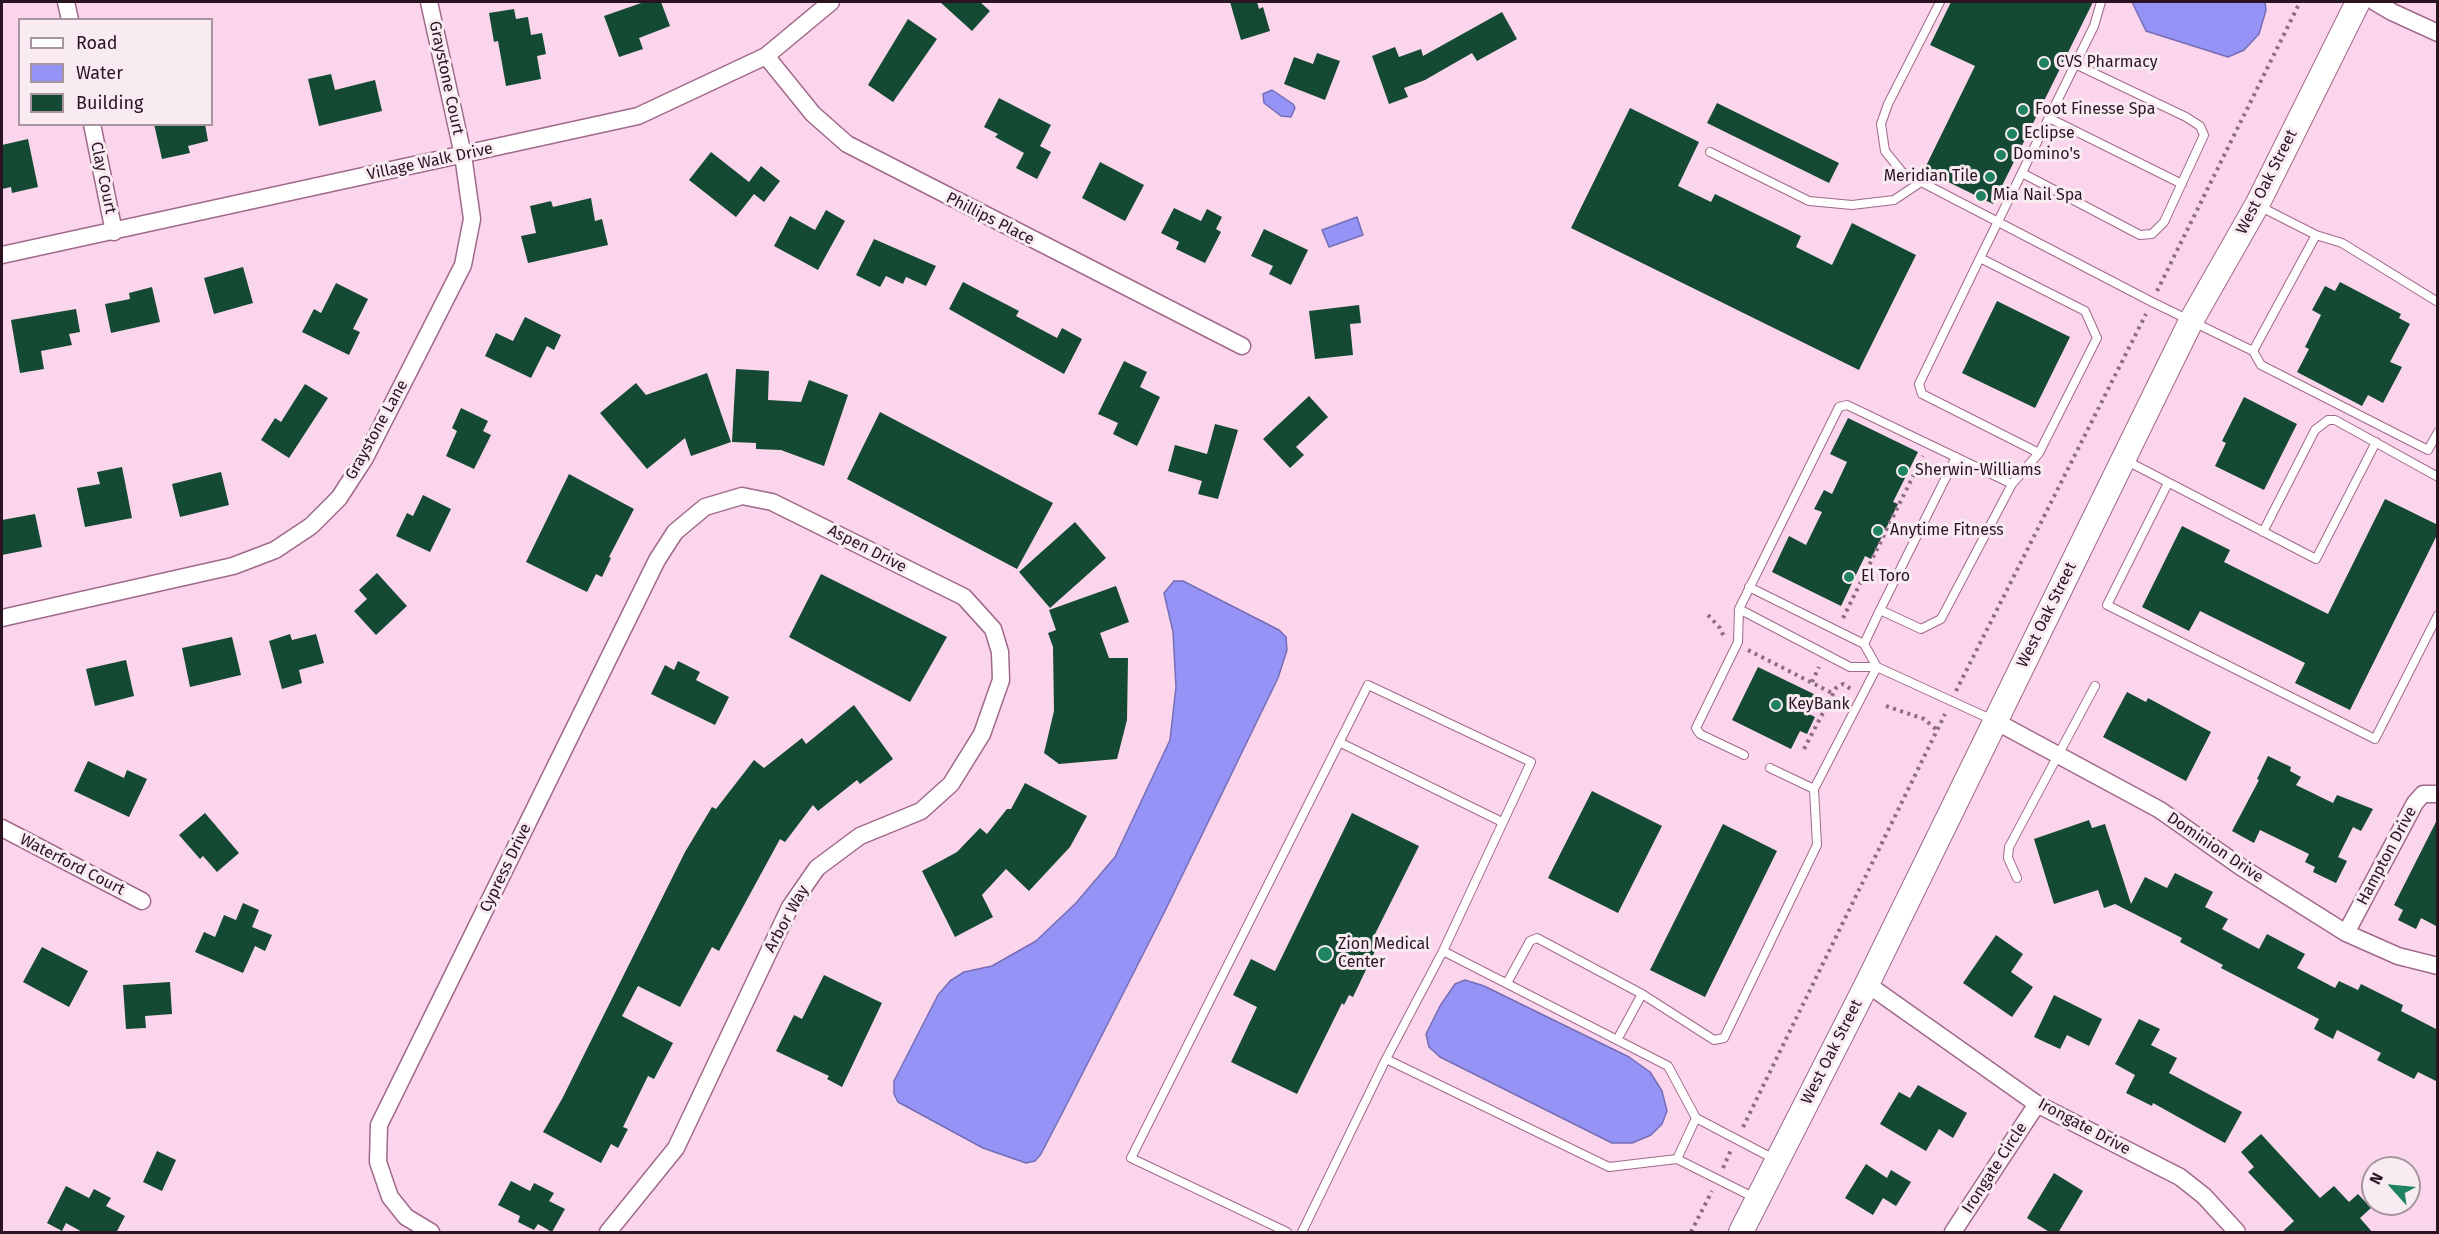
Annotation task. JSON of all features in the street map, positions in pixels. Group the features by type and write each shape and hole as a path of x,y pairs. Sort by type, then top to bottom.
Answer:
{"main road":[{"name":"West Oak Street","path":"1741,1233 1867,984 2191,321 2257,205 2358,2"}],"street":[{"path":"66,2 70,18"},
{"name":"Graystone Court","path":"429,2 463,155"},
{"name":"Village Walk Drive","path":"2,255 638,116 766,56 831,2"},
{"path":"2375,2 2438,33"},
{"name":"Phillips Place","path":"766,56 813,114 847,144 893,170 1242,346"},
{"name":"Clay Court","path":"92,126 114,232"},
{"name":"Graystone Lane","path":"2,618 233,566 275,550 311,526 339,498 364,458 463,265 472,219 463,155"},
{"name":"Aspen Drive","path":"705,507 742,496 772,502 964,597 993,629 1000,652"},
{"name":"Cypress Drive","path":"431,1233 406,1218 390,1197 378,1162 379,1125 657,560 675,532 705,507"},
{"name":"Arbor Way","path":"608,1233 676,1148 790,907 817,868 860,836 921,811 951,783 981,734 1000,680 1000,652"},
{"name":"Dominion Drive","path":"1995,721 2160,810 2241,867 2346,933 2398,956 2438,966"},
{"name":"Hampton Drive","path":"2346,933 2415,803 2424,794 2438,794"},
{"name":"Waterford Court","path":"2,828 142,901"},
{"name":"Irongate Drive","path":"1867,984 2037,1104 2180,1177 2204,1196 2237,1233"},
{"name":"Irongate Circle","path":"1953,1233 2037,1104"}],"lane":[{"path":"1940,2 1888,104 1881,124 1885,151 1902,172 2152,302 2253,351 2261,366 2428,450 2438,432"},
{"path":"2039,453 1922,394 1919,384 2094,26 2101,2"},
{"path":"2022,173 2140,235 2152,234 2164,222 2204,135 2200,126 2186,117 2075,64"},
{"path":"2049,118 2182,184"},
{"path":"1710,152 1809,201 1852,205 1894,200 1921,182"},
{"path":"2257,205 2316,235 2342,243 2438,302"},
{"path":"2253,351 2316,235"},
{"path":"1880,610 1921,628 1941,619 2012,484 2039,453 2097,338 2085,311 1980,258"},
{"path":"1744,755 1700,734 1696,728 1738,642 1739,609 1839,407 1847,405 2012,484"},
{"path":"2263,532 2315,430 2322,423 2335,420 2438,477"},
{"path":"2122,459 2316,559 2376,442"},
{"path":"1864,645 1956,457"},
{"path":"2168,483 2106,605 2375,739 2438,615"},
{"path":"1749,587 1864,645 1877,667"},
{"path":"1739,609 1850,667 1877,667 1995,721"},
{"path":"1507,983 1530,941 1537,938 1642,994 1714,1040 1724,1038 1817,845 1814,789 1877,667"},
{"path":"1287,1233 1131,1158 1368,685 1531,762 1443,951 1386,1059 1302,1233"},
{"path":"2018,878 2008,858 2009,847 2095,686"},
{"path":"1339,742 1502,822"},
{"path":"1770,768 1814,789"},
{"path":"1443,951 1668,1066 1696,1118 1777,1160"},
{"path":"1617,1040 1642,994"},
{"path":"1386,1059 1609,1167 1677,1159 1758,1199"},
{"path":"1677,1159 1696,1118"}],"path":[{"path":"1691,1233 1937,730 2300,2"},
{"path":"1842,619 1923,456"},
{"path":"1708,615 1720,628 1723,638 1728,640"},
{"path":"1748,650 1832,693"},
{"path":"1812,682 1824,657"},
{"path":"1804,749 1832,693 1839,685 1852,689"},
{"path":"1886,706 1924,719 1937,730"}],"water":[{"path":"2132,2 2265,2 2266,10 2259,34 2244,50 2228,57 2146,31"},
{"path":"1272,90 1293,104 1295,108 1291,117 1281,116 1264,103 1263,94"},
{"path":"1357,217 1363,235 1329,247 1322,230"},
{"path":"1174,581 1183,581 1279,630 1286,637 1287,650 1278,678 1164,913 1070,1098 1041,1154 1035,1161 1026,1163 983,1148 898,1102 894,1094 894,1081 938,995 950,981 964,972 992,966 1036,941 1076,903 1115,857 1170,740 1176,687 1173,632 1164,593"},
{"path":"1465,980 1484,986 1629,1057 1650,1072 1662,1091 1667,1111 1662,1124 1651,1135 1632,1143 1612,1143 1440,1057 1429,1047 1426,1034 1440,1006 1455,984"}],"building":[{"path":"644,2 661,2 670,26 639,38 643,49 619,57 604,16"},
{"path":"940,2 980,2 990,11 972,31"},
{"path":"1230,2 1257,2 1259,9 1263,7 1270,31 1241,40"},
{"path":"1951,2 2093,2 1993,204 1924,170 1975,66 1930,45"},
{"path":"514,9 516,19 528,17 531,35 542,33 546,54 537,56 541,79 506,86 498,41 494,42 489,13"},
{"path":"1502,12 1517,39 1477,61 1472,53 1425,80 1404,88 1408,97 1389,104 1372,56 1395,47 1399,57 1421,49 1423,56"},
{"path":"908,19 937,39 893,102 868,85"},
{"path":"1317,53 1340,61 1325,100 1284,84 1294,57 1313,64"},
{"path":"331,74 335,90 375,80 382,111 319,126 308,79"},
{"path":"999,98 1051,125 1040,146 1051,152 1037,179 1016,168 1024,153 995,137 998,134 984,127"},
{"path":"1717,103 1839,163 1829,183 1707,123"},
{"path":"1630,108 1699,142 1678,186 1711,202 1715,194 1801,236 1796,247 1832,265 1852,223 1916,255 1859,370 1571,228"},
{"path":"154,126 205,126 208,141 188,146 190,153 162,159"},
{"path":"28,139 38,187 12,193 11,187 2,189 2,145"},
{"path":"711,152 749,182 761,166 780,181 764,202 754,194 736,217 689,180"},
{"path":"1100,162 1144,185 1125,221 1082,198"},
{"path":"591,198 595,221 602,219 608,245 528,263 521,236 536,233 530,206 551,201 553,207"},
{"path":"1174,208 1201,221 1207,209 1222,217 1216,229 1221,232 1205,263 1176,249 1179,242 1161,233"},
{"path":"826,210 845,221 818,270 774,246 790,216 815,230"},
{"path":"1264,229 1308,250 1291,285 1269,274 1273,266 1251,256"},
{"path":"874,239 936,266 926,286 906,277 903,284 886,276 880,287 856,275"},
{"path":"243,267 253,303 214,314 204,278"},
{"path":"963,282 1019,311 1016,316 1057,338 1062,328 1082,339 1064,374 949,309"},
{"path":"2340,282 2401,314 2399,318 2410,324 2390,362 2402,367 2383,403 2368,395 2362,406 2297,372 2309,349 2305,347 2321,315 2312,310 2325,286 2335,291"},
{"path":"336,283 368,299 353,329 360,332 349,355 302,332 314,309 321,313"},
{"path":"152,287 160,322 111,333 105,304 130,299 129,293"},
{"path":"1997,301 2070,337 2035,408 1962,373"},
{"path":"1359,305 1361,323 1350,324 1353,355 1315,359 1309,311"},
{"path":"76,309 80,332 69,334 72,345 41,351 44,369 20,373 11,320"},
{"path":"525,317 561,335 554,350 547,346 531,378 485,356 496,333 513,341"},
{"path":"1124,361 1147,372 1140,387 1160,397 1137,446 1113,434 1118,423 1098,414"},
{"path":"736,369 769,371 768,400 801,402 809,380 848,395 824,466 781,450 756,449 756,443 732,442"},
{"path":"707,373 731,442 691,456 685,438 647,469 600,413 636,383 646,395"},
{"path":"305,384 328,398 289,458 261,440 275,418 281,422"},
{"path":"1309,396 1328,417 1296,447 1304,455 1290,468 1263,439"},
{"path":"2244,397 2297,424 2264,490 2215,466 2226,443 2222,441"},
{"path":"461,408 488,421 483,431 491,435 474,469 446,456 457,431 452,428"},
{"path":"880,412 1053,503 1017,569 847,479"},
{"path":"1848,418 1918,452 1893,502 1898,504 1871,559 1865,556 1841,606 1772,572 1789,536 1806,545 1822,512 1814,509 1824,490 1832,494 1847,462 1830,454"},
{"path":"1215,424 1238,430 1218,499 1198,494 1202,481 1168,471 1175,445 1207,454"},
{"path":"122,467 132,518 85,527 77,488 100,484 97,472"},
{"path":"221,472 229,505 180,517 172,484"},
{"path":"569,474 634,509 609,557 611,558 602,577 596,574 587,592 526,562"},
{"path":"423,495 451,509 430,552 396,536 407,513 413,516"},
{"path":"2385,499 2438,525 2438,533 2350,710 2295,683 2305,663 2200,611 2189,631 2142,607 2182,526 2230,550 2224,562 2328,614"},
{"path":"35,514 42,547 2,555 2,520"},
{"path":"1075,522 1106,558 1050,608 1019,572"},
{"path":"377,573 407,606 376,635 354,611 367,599 359,590"},
{"path":"821,574 947,637 910,702 789,637"},
{"path":"1116,586 1129,622 1100,633 1109,658 1128,658 1127,720 1117,759 1059,764 1044,753 1054,711 1053,647 1048,633 1056,630 1049,610"},
{"path":"290,634 292,640 316,634 324,663 299,670 302,683 282,689 269,641"},
{"path":"232,637 241,675 190,687 182,648"},
{"path":"126,660 134,696 95,706 86,669"},
{"path":"678,661 700,672 696,680 729,697 715,725 651,694 665,665 674,670"},
{"name":"KeyBank","path":"1758,667 1818,696 1809,714 1815,717 1807,734 1800,731 1791,749 1732,720"},
{"path":"2127,692 2146,702 2148,698 2211,732 2186,781 2103,737"},
{"path":"854,705 893,759 860,784 857,780 818,811 813,805 785,842 780,839 719,951 712,947 680,1007 638,986 622,1016 673,1043 654,1079 648,1076 623,1127 628,1129 618,1148 611,1144 601,1163 543,1132 562,1099 685,852 712,807 716,809 754,760 764,768 802,738 806,744"},
{"path":"2268,756 2291,767 2290,771 2301,777 2296,785 2333,803 2337,795 2373,809 2361,831 2353,827 2338,857 2347,861 2336,883 2313,872 2315,867 2305,862 2309,854 2260,830 2254,843 2232,831 2259,780 2257,779"},
{"path":"88,761 124,778 127,770 147,779 129,817 74,791"},
{"path":"1025,783 1087,816 1070,847 1029,891 1006,869 982,895 993,917 955,937 922,871 957,852 980,828 987,834 1007,809 1011,809"},
{"path":"1592,791 1662,826 1618,913 1548,878"},
{"path":"205,813 239,853 217,872 203,856 200,859 179,835"},
{"path":"1352,813 1419,846 1373,938 1377,940 1372,949 1375,951 1353,997 1349,995 1344,1005 1342,1003 1297,1094 1231,1062 1257,1007 1233,995 1251,959 1275,971"},
{"path":"2438,818 2438,927 2421,918 2416,929 2398,920 2403,910 2394,905"},
{"path":"2089,820 2092,828 2105,824 2131,904 2145,877 2167,888 2175,873 2213,892 2205,907 2228,919 2222,929 2259,949 2267,934 2305,954 2297,968 2335,988 2339,981 2358,990 2361,984 2403,1005 2401,1011 2438,1030 2438,1082 2418,1072 2414,1079 2377,1060 2381,1053 2337,1030 2333,1039 2314,1029 2319,1019 2221,968 2223,965 2180,942 2182,938 2115,904 2104,908 2098,890 2054,904 2034,839"},
{"path":"1723,824 1777,851 1705,997 1650,970"},
{"path":"243,903 259,910 252,927 272,935 265,951 255,946 243,973 195,952 204,932 215,937 224,915 236,920"},
{"path":"1996,935 2023,954 2011,972 2033,987 2012,1017 1963,983"},
{"path":"42,947 88,971 69,1007 23,982"},
{"path":"824,975 882,1003 842,1087 827,1079 829,1076 776,1051 794,1015 802,1019"},
{"path":"170,982 172,1014 145,1016 146,1028 126,1029 123,985"},
{"path":"2054,995 2102,1019 2089,1046 2067,1035 2060,1049 2034,1037"},
{"path":"2139,1019 2160,1029 2151,1045 2177,1058 2169,1073 2242,1112 2225,1143 2153,1103 2152,1106 2126,1093 2135,1075 2115,1064"},
{"path":"1918,1085 1967,1113 1953,1138 1939,1129 1926,1151 1880,1124 1899,1092 1910,1098"},
{"path":"2261,1134 2320,1198 2334,1186 2349,1202 2358,1194 2361,1197 2362,1216 2360,1218 2373,1233 2281,1233 2294,1221 2248,1172 2254,1167 2241,1152"},
{"path":"157,1151 176,1160 162,1191 143,1182"},
{"path":"1866,1164 1887,1178 1891,1170 1911,1182 1896,1206 1883,1198 1873,1215 1845,1198"},
{"path":"2054,1173 2083,1191 2058,1233 2051,1233 2027,1218"},
{"path":"511,1181 530,1191 534,1183 554,1193 549,1201 565,1209 552,1232 538,1224 534,1230 518,1222 520,1216 498,1205"},
{"path":"66,1186 89,1198 94,1189 111,1198 106,1206 125,1216 116,1233 84,1233 66,1223 62,1231 47,1223"}],"place":[{"name":"CVS Pharmacy","path":"2044,63"},
{"name":"Foot Finesse Spa","path":"2023,110"},
{"name":"Eclipse","path":"2012,134"},
{"name":"Domino's","path":"2001,155"},
{"name":"Meridian Tile","path":"1990,177"},
{"name":"Mia Nail Spa","path":"1981,196"},
{"name":"Sherwin-Williams","path":"1903,471"},
{"name":"Anytime Fitness","path":"1878,531"},
{"name":"El Toro","path":"1849,577"},
{"name":"KeyBank","path":"1776,705"},
{"name":"Zion Medical Center","path":"1325,954"}]}
